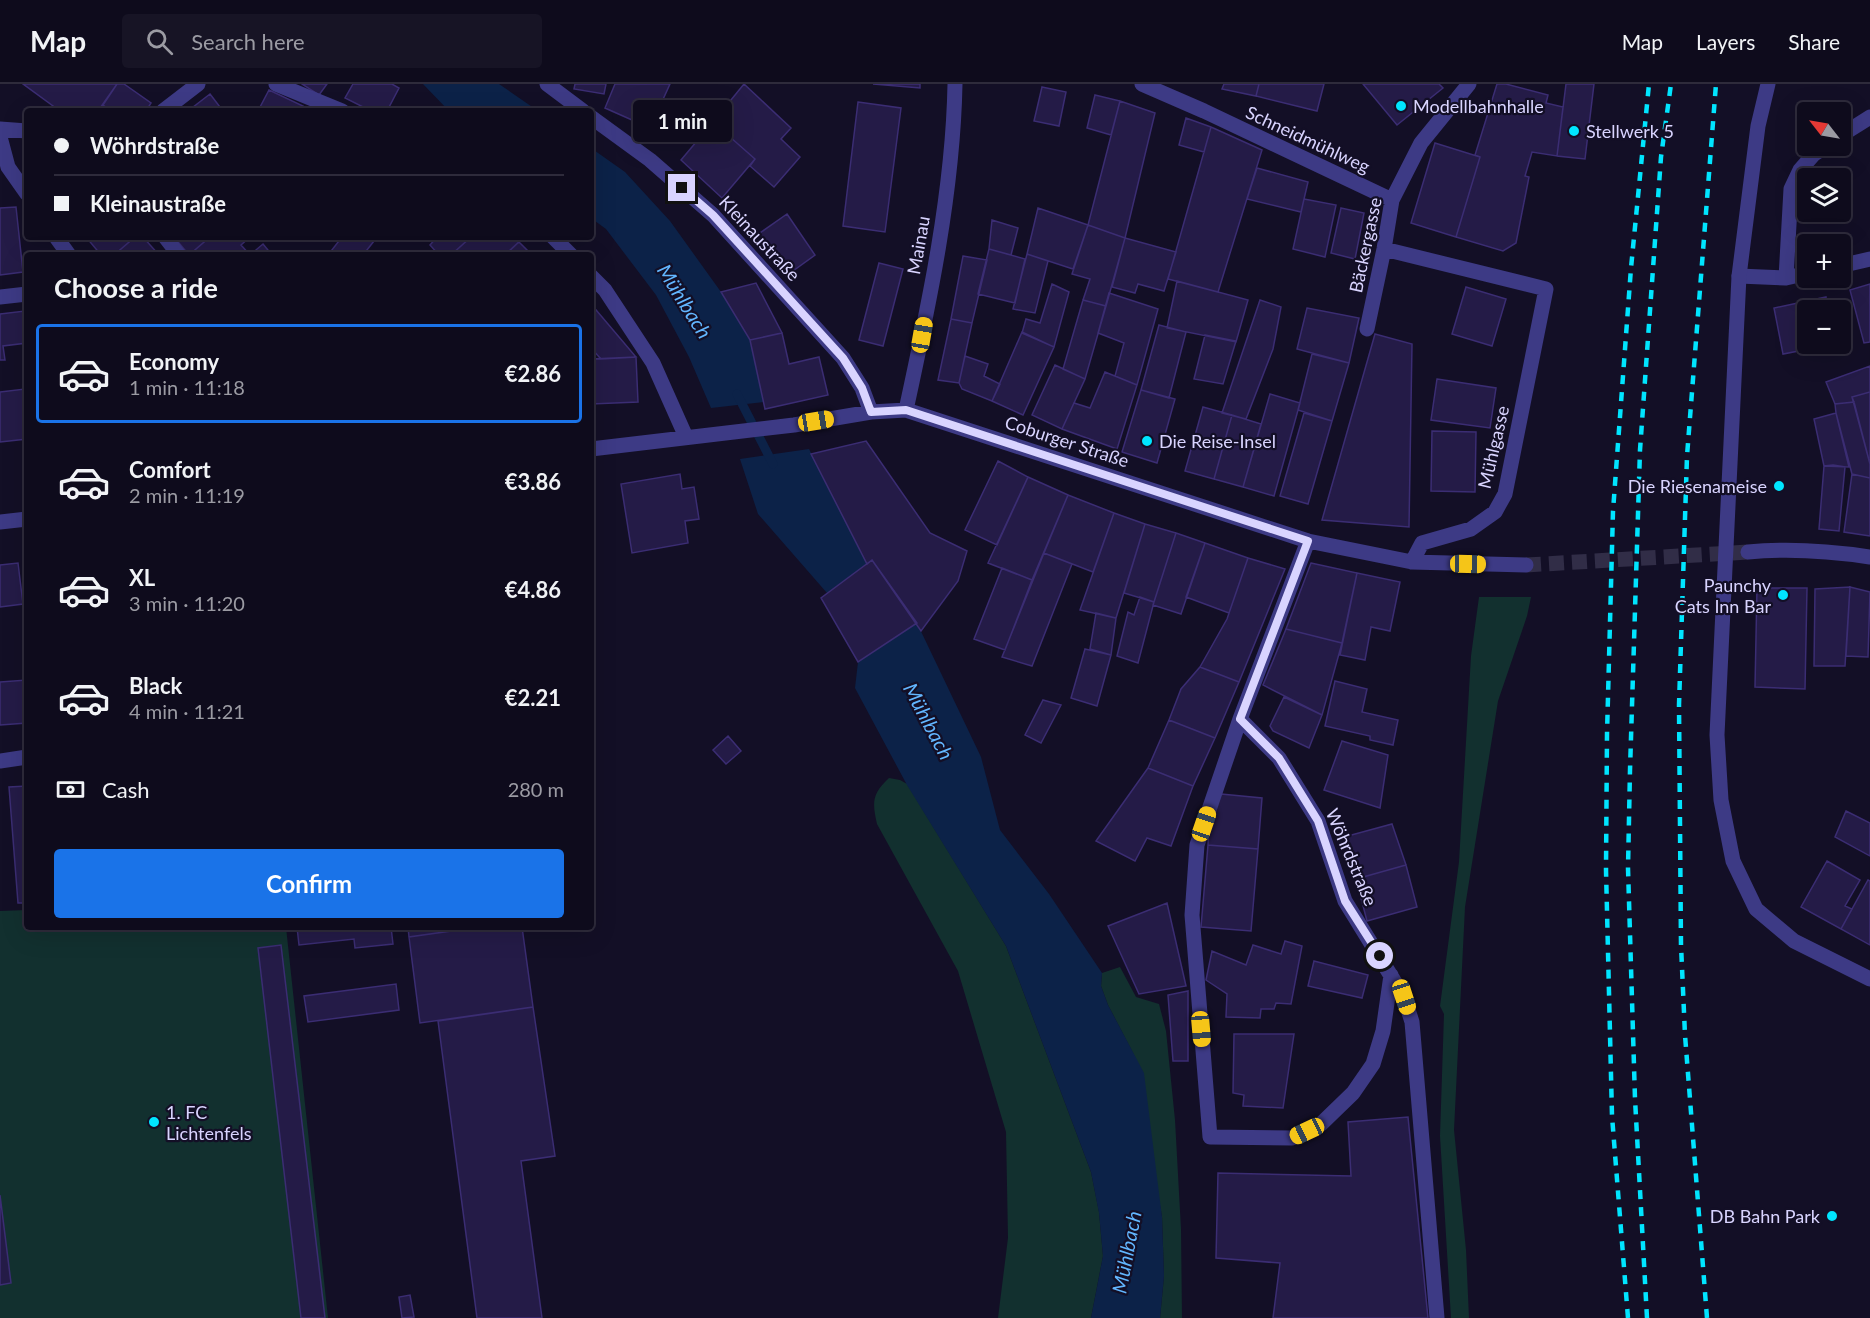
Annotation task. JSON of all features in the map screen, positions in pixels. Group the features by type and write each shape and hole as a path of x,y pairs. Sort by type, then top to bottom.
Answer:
{"street":[{"path":"167,108 198,84"},
{"path":"276,84 335,108"},
{"path":"547,84 579,108"},
{"name":"Mainau","path":"906,410 944,206 955,119 955,84"},
{"name":"Schneidmühlweg","path":"1142,84 1392,200"},
{"name":"Bäckergasse","path":"1367,328 1392,200 1421,143 1469,84"},
{"path":"1768,84 1758,126 1739,276 1717,735 1722,800 1733,861 1756,909 1794,941 1870,979"},
{"path":"1851,129 1870,117"},
{"name":"Kleinaustraße","path":"594,119 650,160 713,215 843,358 862,388 871,412"},
{"path":"0,129 24,131"},
{"path":"0,137 8,167 24,190"},
{"path":"1786,278 1791,189 1800,171 1812,156"},
{"path":"167,240 177,252"},
{"path":"556,240 568,252"},
{"name":"Mühlgasse","path":"1384,249 1546,289 1505,494 1495,512 1471,529 1422,543 1412,562"},
{"path":"1851,263 1870,259"},
{"path":"1739,276 1786,278 1797,276"},
{"path":"594,279 605,290 653,363 686,437"},
{"path":"0,297 24,294"},
{"name":"Coburger Straße","path":"594,449 794,425 871,412 906,410 1308,541 1412,562 1526,566"},
{"path":"0,522 24,519"},
{"path":"1308,541 1240,719 1197,845 1192,915 1210,1137 1292,1138 1322,1124 1353,1093 1374,1064 1383,1031 1391,975"},
{"path":"1748,552 1775,549 1833,552 1870,557"},
{"name":"Wöhrdstraße","path":"1240,719 1279,758 1318,821 1345,901 1404,997 1412,1023 1437,1318"},
{"path":"0,761 24,757"}],"green space":[{"path":"1479,597 1531,597 1527,616 1498,701 1465,907 1454,1130 1466,1250 1469,1318 1451,1318 1440,1136 1444,1014 1440,1006 1459,862 1471,656"},
{"path":"889,778 907,784 1006,946 1091,1172 1099,1212 1103,1256 1091,1318 998,1318 1008,1238 1006,1132 958,971 877,824 874,810 876,794"},
{"name":"1. FC Lichtenfels","path":"24,910 24,930 286,930 328,1318 0,1318 0,911"},
{"path":"1120,967 1136,997 1159,1004 1166,1031 1175,1120 1181,1229 1182,1318 1160,1318 1164,1276 1162,1217 1134,1055 1108,1005 1101,986 1102,973"}],"water":[{"path":"423,84 499,84 534,108 446,108"},
{"path":"594,150 625,172 670,221 721,292 750,340 764,402 711,408 689,357 656,295 606,229 594,220"},
{"path":"809,449 867,564 827,593 758,514 740,459"},
{"path":"917,623 981,757 1000,830 1049,894 1102,973 1101,986 1108,1005 1144,1073 1162,1217 1164,1276 1160,1318 1091,1318 1103,1256 1099,1213 1091,1172 1006,946 907,785 855,688 858,662"}],"building":[{"path":"23,84 117,84 100,108 56,108"},
{"path":"117,84 124,84 151,103 148,108 107,108 103,105"},
{"path":"302,84 327,84 319,95"},
{"path":"353,84 392,84 399,88 389,108 365,108 345,98"},
{"path":"575,84 606,84 604,94 574,89"},
{"path":"615,84 670,84 650,128 605,108"},
{"path":"744,84 791,128 781,139 800,157 774,187 750,166 755,159 713,122"},
{"path":"873,84 920,84 920,88"},
{"path":"1224,84 1259,84 1256,96 1222,89"},
{"path":"1259,84 1324,84 1317,111 1256,96"},
{"name":"Modellbahnhalle","path":"1363,84 1439,84 1443,88 1397,125"},
{"path":"1497,84 1506,84 1548,95 1546,103 1563,107 1557,156 1532,152 1525,176 1529,177 1516,243 1503,251 1456,237 1480,157 1475,155"},
{"name":"Stellwerk 5","path":"1566,84 1594,84 1585,159 1557,156"},
{"path":"1042,87 1066,92 1059,126 1034,121"},
{"path":"269,90 303,106 302,108 260,108"},
{"path":"210,94 221,108 192,108"},
{"path":"1095,95 1120,101 1111,135 1087,128"},
{"path":"1120,101 1155,113 1125,238 1088,225"},
{"path":"858,102 901,108 885,232 843,226"},
{"path":"1186,118 1211,127 1204,152 1179,145"},
{"path":"713,122 755,159 722,198 681,160"},
{"path":"1211,127 1262,150 1218,292 1168,279"},
{"path":"1435,143 1480,157 1456,237 1411,223"},
{"path":"1257,168 1308,182 1301,212 1247,199"},
{"path":"1304,199 1336,205 1325,257 1293,249"},
{"path":"16,207 23,272 0,275 0,208"},
{"path":"1038,208 1088,225 1073,269 1027,254"},
{"path":"1341,208 1364,213 1355,259 1331,253"},
{"path":"787,214 815,255 786,276 757,235"},
{"path":"992,220 1018,228 1011,255 989,249"},
{"path":"1088,225 1125,238 1106,306 1083,300 1090,279 1072,274"},
{"path":"1125,238 1176,252 1164,291 1138,284 1135,293 1112,287"},
{"path":"88,240 132,240 118,252 98,252"},
{"path":"132,240 146,240 156,252 118,252"},
{"path":"176,240 206,240 192,252 186,252"},
{"path":"206,240 247,240 241,245 247,252 192,252"},
{"path":"340,240 374,241 365,252 330,252"},
{"path":"434,240 468,240 454,252 436,252 430,245"},
{"path":"468,240 521,240 508,252 454,252"},
{"path":"519,242 529,252 508,252"},
{"path":"263,244 270,252 254,252"},
{"path":"989,249 1025,259 1015,303 978,294"},
{"path":"1027,254 1048,261 1035,313 1013,309"},
{"path":"963,256 987,260 972,323 951,319"},
{"path":"879,263 903,269 883,346 859,340"},
{"path":"1177,281 1248,300 1236,342 1167,328"},
{"path":"756,283 782,333 750,340 721,292"},
{"path":"1052,284 1069,292 1054,347 1022,333 1026,319 1040,323"},
{"path":"1870,284 1870,342 1864,343 1850,290"},
{"path":"1466,287 1506,299 1492,346 1452,334"},
{"path":"1109,293 1158,309 1137,385 1115,376 1124,343 1098,333"},
{"path":"1083,300 1106,306 1085,379 1063,369"},
{"path":"1260,300 1281,307 1273,349 1246,419 1222,413"},
{"path":"1797,303 1797,351 1783,354 1774,308"},
{"path":"594,308 636,357 601,359 594,351"},
{"path":"1307,308 1359,318 1349,363 1297,349"},
{"path":"24,311 24,343 3,346 5,360 0,360 0,314"},
{"path":"951,319 972,323 959,383 938,380"},
{"path":"1159,325 1186,332 1169,398 1141,390"},
{"path":"1022,332 1054,347 1023,415 992,401"},
{"path":"782,333 789,364 819,357 828,395 765,409 750,340"},
{"path":"1375,334 1412,344 1409,527 1322,520"},
{"path":"1205,335 1236,341 1223,384 1194,379"},
{"path":"1312,354 1349,363 1332,421 1298,410"},
{"path":"965,356 988,364 984,376 1000,384 992,401 962,389 959,383"},
{"path":"636,357 638,402 594,404 594,359"},
{"path":"1055,365 1085,379 1062,429 1032,415"},
{"path":"1870,366 1870,392 1852,397 1854,402 1835,404 1826,382"},
{"path":"1105,372 1137,385 1117,449 1062,429 1074,403 1090,408"},
{"path":"1437,379 1496,388 1490,428 1431,420"},
{"path":"24,389 24,439 0,442 0,392"},
{"path":"1141,390 1175,399 1157,463 1122,452"},
{"path":"1870,392 1870,464 1852,397"},
{"path":"1270,394 1300,403 1274,496 1243,487"},
{"path":"1854,402 1870,464 1870,478 1852,474 1836,413 1835,404"},
{"path":"1203,407 1232,415 1214,479 1185,471"},
{"path":"1304,413 1332,421 1308,504 1280,496"},
{"path":"1836,413 1849,467 1824,466 1814,419"},
{"path":"1232,415 1261,424 1243,487 1214,479"},
{"path":"1432,431 1476,432 1475,492 1431,491"},
{"path":"866,441 930,533 967,551 958,581 921,631 872,560 867,564 811,454"},
{"path":"998,461 1028,477 997,545 965,530"},
{"path":"1824,466 1845,467 1839,531 1819,529"},
{"path":"680,474 682,489 694,487 699,519 685,521 688,543 632,553 621,484"},
{"path":"1852,474 1870,478 1870,536 1844,532"},
{"path":"1028,477 1068,495 1032,580 988,563"},
{"path":"1068,495 1114,513 1093,572 1044,553"},
{"path":"1114,513 1145,524 1116,618 1080,610"},
{"path":"1145,524 1176,533 1154,602 1124,593"},
{"path":"1176,533 1205,543 1181,614 1153,605"},
{"path":"1205,543 1248,558 1229,613 1186,597"},
{"path":"1044,553 1072,564 1032,666 1002,657"},
{"path":"1248,558 1285,569 1239,682 1200,667 1227,619"},
{"path":"872,560 917,623 858,662 821,598"},
{"path":"18,563 23,604 0,607 0,565"},
{"path":"1311,563 1357,573 1342,643 1286,629"},
{"path":"1002,568 1032,580 1005,650 974,639"},
{"path":"1357,573 1400,582 1390,631 1371,627 1365,660 1340,655"},
{"path":"1850,587 1845,666 1814,666 1815,589"},
{"path":"1850,587 1870,592 1868,657 1846,656"},
{"path":"1757,588 1807,588 1805,689 1755,687"},
{"path":"1140,597 1154,602 1138,663 1117,656 1128,612 1134,615"},
{"path":"1096,613 1116,618 1111,655 1090,649"},
{"path":"1286,629 1342,643 1322,715 1263,685"},
{"path":"1085,649 1111,655 1097,706 1071,698"},
{"path":"1200,667 1239,682 1215,738 1169,720 1181,689"},
{"path":"24,680 24,723 0,725 0,682"},
{"path":"1335,681 1367,689 1362,712 1398,720 1393,745 1370,740 1370,736 1325,726"},
{"path":"1284,697 1322,715 1309,748 1273,731 1270,726"},
{"path":"1043,700 1061,705 1041,743 1025,735"},
{"path":"1169,720 1215,738 1193,786 1148,768"},
{"path":"728,736 741,751 726,764 713,750"},
{"path":"1342,741 1388,755 1380,808 1324,790"},
{"path":"1148,768 1193,786 1171,846 1147,838 1135,861 1096,841"},
{"path":"24,786 24,903 18,903 9,787"},
{"path":"1221,794 1262,798 1258,849 1208,845 1209,824"},
{"path":"1846,811 1870,823 1870,856 1835,837"},
{"path":"1392,824 1406,865 1356,879 1344,837"},
{"path":"1208,845 1258,849 1251,931 1201,927"},
{"path":"1827,861 1860,880 1845,906 1852,909 1841,929 1801,907"},
{"path":"1406,865 1417,907 1367,921 1356,879"},
{"path":"1868,880 1870,881 1870,945 1841,929"},
{"path":"1167,903 1186,986 1139,994 1108,926"},
{"path":"297,930 391,930 393,944 355,948 354,939 299,945"},
{"path":"408,930 444,930 444,932 409,937"},
{"path":"459,930 522,930 533,1007 420,1023 409,937"},
{"path":"1285,941 1302,946 1291,1004 1276,1003 1274,1009 1261,1009 1260,1018 1226,1017 1227,994 1206,980 1212,951 1246,965 1253,945 1281,954"},
{"path":"281,945 325,1318 301,1318 258,948"},
{"path":"1314,961 1368,975 1362,998 1308,986"},
{"path":"396,984 399,1010 308,1022 304,996"},
{"path":"1188,991 1188,1061 1173,1061 1168,995"},
{"path":"533,1007 555,1156 521,1161 542,1318 477,1318 438,1021"},
{"path":"1234,1034 1294,1034 1283,1108 1243,1106 1244,1095 1233,1093"},
{"path":"1408,1117 1428,1318 1273,1318 1280,1263 1216,1258 1218,1173 1351,1176 1348,1122"},
{"path":"0,1195 11,1283 0,1285"},
{"path":"410,1295 414,1317 402,1318 399,1297"}],"waterway":[{"name":"Mühlbach","path":"737,394 773,464"}],"tunnel":[{"path":"1526,565 1748,552"}],"railway":[{"path":"1628,1318 1612,1116 1606,870 1607,734 1613,511 1631,268 1649,84"},
{"path":"1647,1318 1635,1099 1628,868 1640,450 1661,157 1671,84"},
{"path":"1707,1318 1685,1035 1681,945 1679,705 1687,456 1716,84"}],"place":[{"name":"Modellbahnhalle","path":"1401,106"},
{"name":"Stellwerk 5","path":"1574,131"},
{"name":"Die Reise-Insel","path":"1147,441"},
{"name":"Die Riesenameise","path":"1779,486"},
{"name":"Paunchy Cats Inn Bar","path":"1783,595"},
{"name":"1. FC Lichtenfels","path":"154,1122"},
{"name":"DB Bahn Park","path":"1832,1216"}],"route":[{"path":"682,188 713,215 843,358 862,388 871,412 906,410 1004,440 1308,541 1240,719 1279,758 1318,821 1345,901 1380,956"}]}
